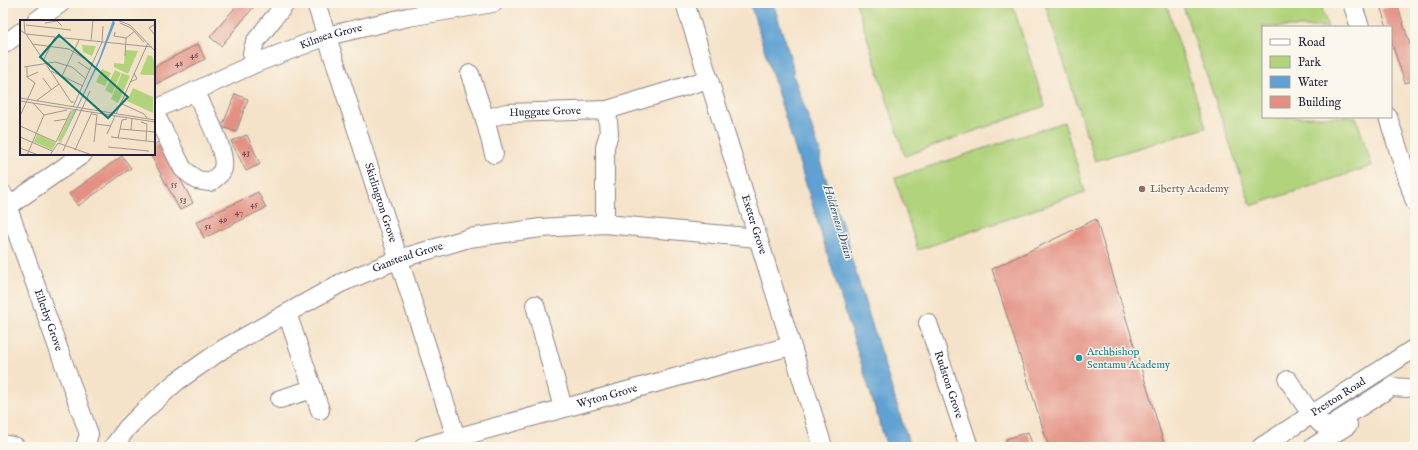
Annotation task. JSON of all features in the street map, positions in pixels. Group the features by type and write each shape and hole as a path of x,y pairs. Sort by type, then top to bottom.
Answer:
{"street":[{"path":"37,20 61,3"},
{"name":"Skirlington Grove","path":"316,3 456,437"},
{"name":"Kilnsea Grove","path":"155,110 256,63 327,36 406,10 493,3"},
{"name":"Exeter Grove","path":"685,3 822,447"},
{"path":"1352,3 1360,26"},
{"path":"256,63 252,53 255,42 279,12"},
{"path":"3,45 20,33"},
{"path":"470,74 485,119 494,154"},
{"name":"Huggate Grove","path":"485,119 506,113 607,110 709,79"},
{"path":"155,113 183,169 198,180 210,182 222,171 224,161 221,148 194,91"},
{"path":"605,224 604,147 609,133 607,110"},
{"path":"1389,118 1407,152 1415,202"},
{"path":"4,203 81,155"},
{"name":"Ellerby Grove","path":"4,203 89,434 85,447"},
{"name":"Ganstead Grove","path":"113,447 127,428 176,382 223,349 341,282 399,260 469,238 541,228 605,224 758,238"},
{"path":"535,304 563,408"},
{"path":"287,313 320,410"},
{"name":"Rudston Grove","path":"928,323 968,447"},
{"name":"Wyton Grove","path":"423,447 790,346"},
{"name":"Preston Road","path":"1261,447 1415,348"},
{"path":"1288,380 1311,414 1321,424 1330,426 1391,387 1411,386"},
{"path":"1313,447 1411,386"},
{"path":"280,399 313,389"},
{"path":"3,444 16,447"}],"green space":[{"path":"856,3 1012,3 1045,106 905,156"},
{"path":"1045,3 1166,3 1206,128 1095,161"},
{"path":"1182,3 1320,3 1328,26 1262,26 1262,118 1356,118 1372,166 1251,206"},
{"path":"1064,122 1085,192 918,250 895,178"}],"water":[{"name":"Holderness Drain","path":"750,3 773,3 792,63 794,77 821,154 820,161 849,244 850,254 910,447 887,447"}],"building":[{"path":"239,3 257,3 221,46 210,37"},
{"path":"1397,4 1415,60 1415,80 1405,83 1392,44 1392,26 1387,26 1381,9"},
{"path":"198,44 205,59 155,84 155,66"},
{"path":"235,94 248,99 236,132 222,127"},
{"path":"247,135 260,164 246,171 231,141"},
{"path":"160,141 193,203 180,210 151,155 155,155 155,144"},
{"path":"122,156 131,168 78,206 69,194"},
{"path":"258,192 266,208 204,238 196,222"},
{"name":"Archbishop Sentamu Academy","path":"1096,219 1165,447 1049,447 992,269"},
{"path":"1028,432 1033,447 1009,447 1006,439"}],"place":[{"name":"Liberty Academy","path":"1142,189"},
{"name":"Archbishop Sentamu Academy","path":"1079,358"}]}
